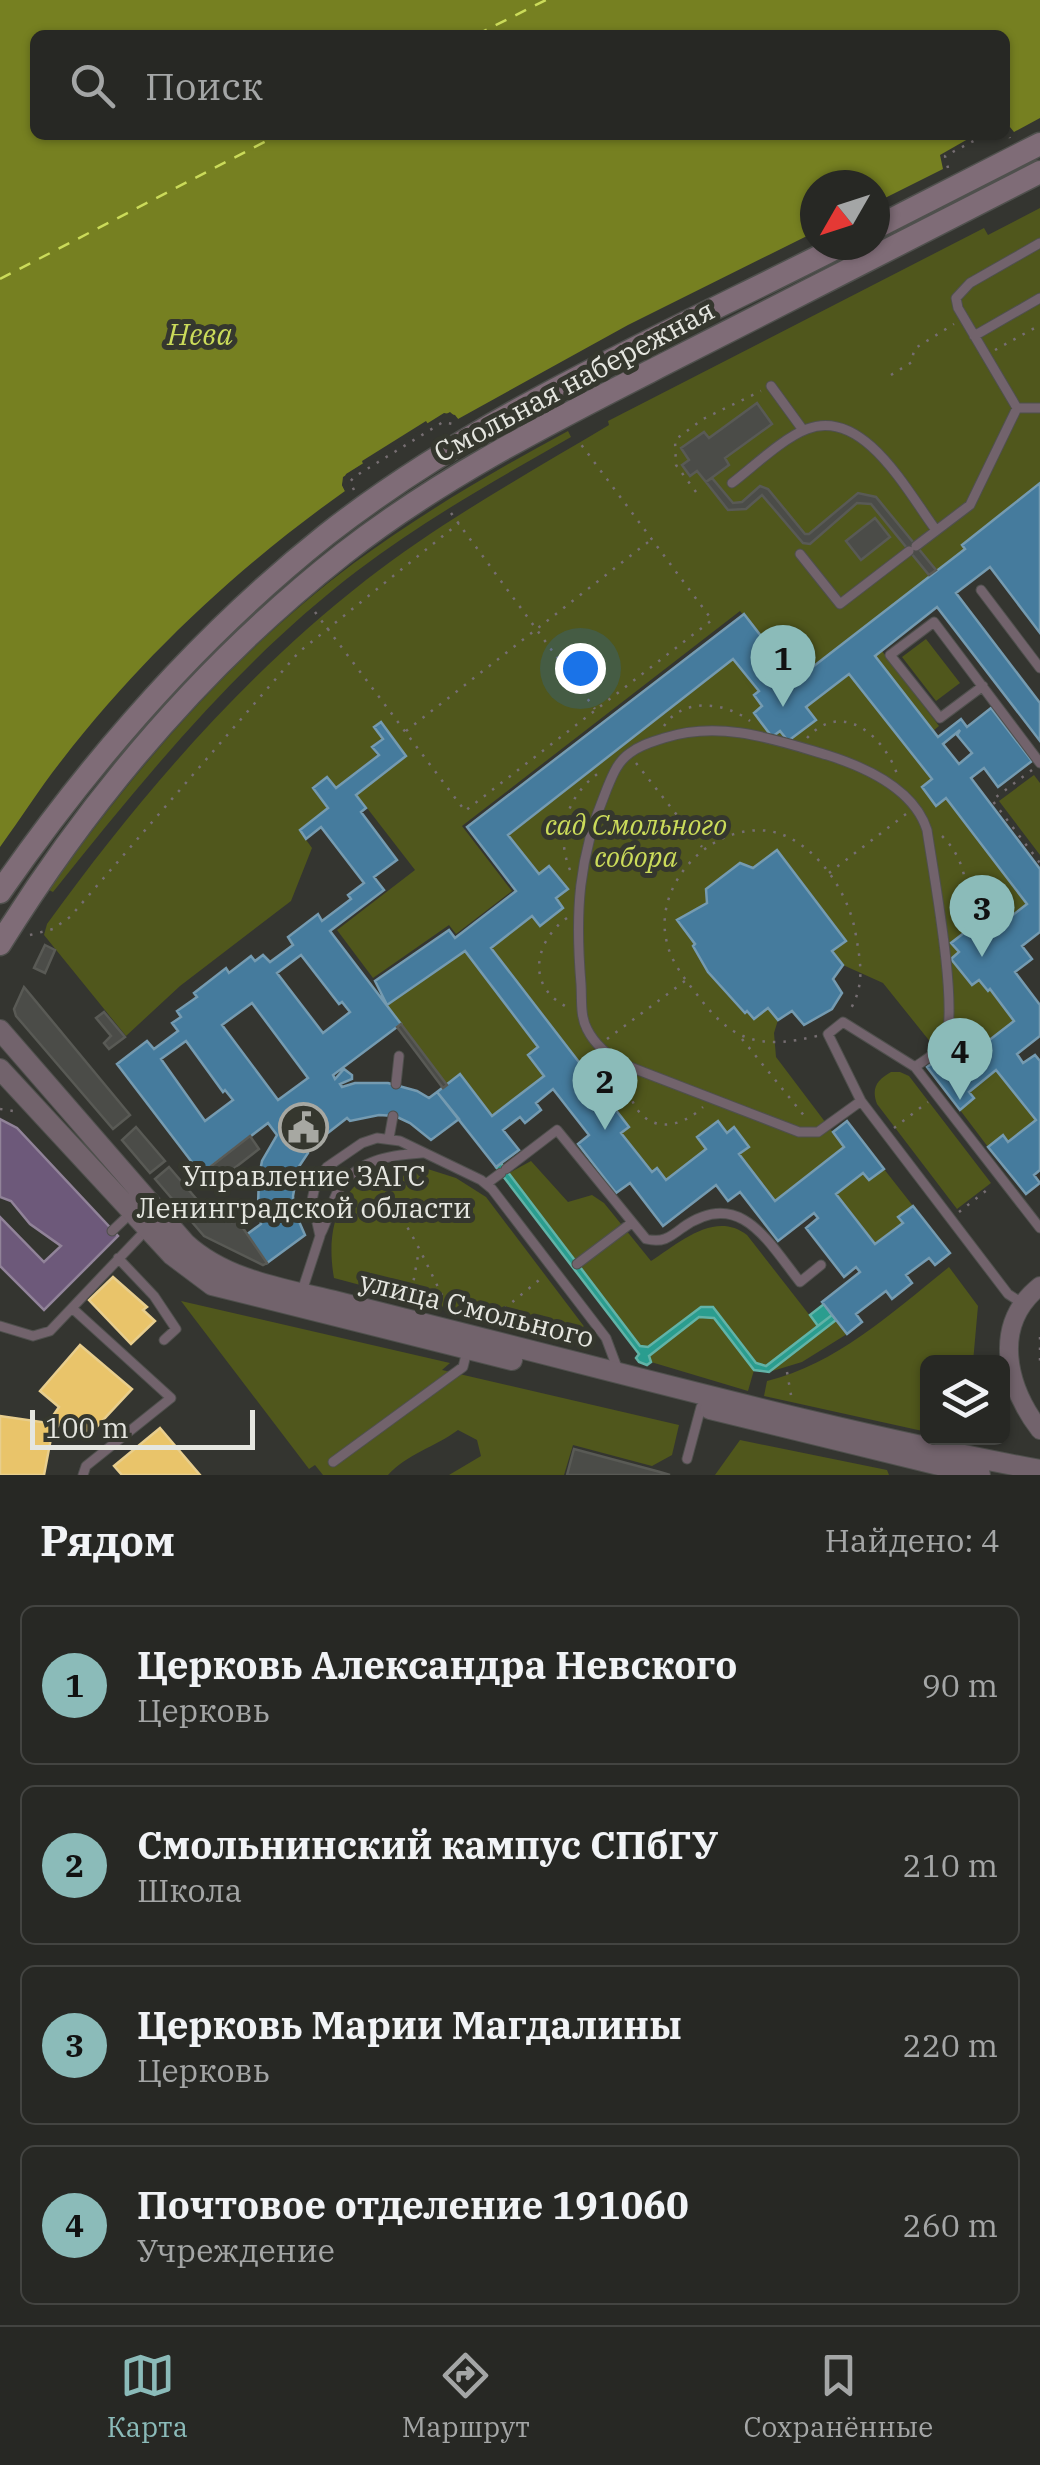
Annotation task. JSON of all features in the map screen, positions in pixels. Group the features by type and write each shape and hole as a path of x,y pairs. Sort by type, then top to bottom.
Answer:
{"main road":[{"path":"890,220 1040,144"},
{"name":"Смольная набережная","path":"0,944 82,822 145,744 227,658 344,554 484,458 1040,172"},
{"name":"Смольная набережная","path":"0,892 60,806 162,685 262,589 328,534 470,438 813,260"}],"street":[{"name":"улица Смольного","path":"0,1030 94,1155 154,1222 202,1259 243,1278 300,1301 475,1336 1040,1470"},
{"name":"улица Смольного","path":"0,1069 94,1155"},
{"path":"1040,1286 1022,1304 1008,1346 1008,1368 1015,1391 1040,1430"},
{"name":"улица Смольного","path":"475,1336 701,1406 980,1475"}],"lane":[{"path":"1017,408 956,298 961,290 1040,243"},
{"path":"974,336 1040,298"},
{"path":"771,386 803,430"},
{"path":"1017,408 1040,408"},
{"path":"800,554 840,604 970,506 1017,408"},
{"path":"732,483 803,430 837,426 854,431 870,443 936,530"},
{"path":"981,590 1040,668"},
{"path":"983,686 940,718 890,655 934,622 983,686 1040,763"},
{"path":"862,1102 818,1132 799,1132 625,1065 608,1056 586,1029 576,911 579,883 589,838 618,764 628,753 688,730 728,729 834,757 896,788 915,807 927,830 950,1014 944,1044 915,1067"},
{"path":"1022,1304 1008,1294 862,1102 828,1034 843,1022 915,1067 1040,1228"},
{"path":"396,1084 399,1056"},
{"path":"389,1138 393,1116"},
{"path":"486,1184 557,1130 646,1239 658,1242 698,1217 716,1211 757,1227 800,1282 821,1265"},
{"path":"320,1236 312,1200 316,1182 344,1154 362,1143 389,1138 424,1152 486,1184 606,1338 619,1373"},
{"path":"300,1301 338,1190 358,1170 386,1156 424,1152"},
{"path":"112,1230 139,1206"},
{"path":"0,1326 42,1336 154,1222"},
{"path":"559,1277 630,1224"},
{"path":"118,1258 154,1296 176,1329 164,1340"},
{"path":"72,1308 171,1398 86,1466 84,1475"},
{"path":"334,1462 463,1366 475,1336"},
{"path":"687,1458 701,1406"}],"path":[{"path":"947,167 944,156 975,140"},
{"path":"892,376 912,362 914,349 964,318"},
{"path":"985,356 1040,325"},
{"path":"696,492 676,466 675,440 704,419 771,386"},
{"path":"354,492 351,480 366,469 443,422 450,421 455,428"},
{"path":"315,612 464,811 712,620 577,439"},
{"path":"451,513 596,710"},
{"path":"30,935 52,929 70,917 299,652 458,523"},
{"path":"405,732 652,539"},
{"path":"656,740 668,720 682,710 701,705 728,708 748,718 762,737"},
{"path":"800,747 810,733 826,723 846,721 872,734 889,752 897,774 896,788"},
{"path":"628,753 704,850"},
{"path":"1040,763 992,800 1040,863"},
{"path":"579,883 568,868 562,848 564,820 576,794 593,776 618,764"},
{"path":"829,874 915,807"},
{"path":"927,830 938,832 954,847 967,896 962,916 942,937"},
{"path":"818,1132 741,1038 710,1011 686,980 668,947 663,923 672,886 704,850 736,835 770,832 791,840 814,856 829,874 852,918 862,974 860,992 843,1022"},
{"path":"576,911 550,931 540,949 540,973 546,990 557,1002 582,1010"},
{"path":"599,1044 686,980"},
{"path":"741,1038 774,1044 828,1034"},
{"path":"625,1065 627,1089 648,1120 657,1125 675,1126 700,1111 711,1098"},
{"path":"886,1134 937,1095"},
{"path":"0,1109 14,1111"},
{"path":"363,1175 382,1191 419,1248 452,1314"},
{"path":"950,1219 1002,1179"},
{"path":"410,1302 419,1248"},
{"path":"475,1336 546,1274"},
{"path":"1040,1337 1040,1364"},
{"path":"787,1372 792,1406"}],"green space":[{"path":"1040,208 1040,483 963,545 965,549 810,669 799,656 785,667 740,611 462,826 512,891 456,934 449,925 373,978 337,930 415,870 357,795 407,756 381,721 373,727 382,738 371,747 377,755 336,787 327,776 312,787 327,808 299,830 312,848 291,901 180,986 126,1036 44,935 47,924 118,830 194,741 320,617 395,558 609,425 608,421 984,228 988,235"},
{"path":"568,431 571,437 462,500 357,571 272,643 195,722 53,892 49,890 152,757 268,635 354,563 406,527"},
{"path":"926,639 960,683 936,701 902,657"},
{"path":"882,651 939,726 933,731 875,656"},
{"name":"сад Смольного собора","path":"733,659 759,691 754,696 762,706 754,714 772,736 780,731 788,741 816,720 806,707 849,674 932,779 922,788 936,805 946,798 1027,904 987,935 978,923 951,942 959,952 951,959 971,985 979,980 987,991 990,989 1014,1021 952,1069 883,983 843,965 832,951 845,941 750,865 740,864 707,889 707,903 678,920 708,972 744,1012 754,1019 768,1008 778,1020 774,1033 776,1057 844,1147 775,1201 739,1154 749,1146 734,1128 666,1180 657,1168 652,1172 621,1133 629,1126 491,948 532,916 541,925 563,908 556,898 567,889 550,866 539,874 508,835"},
{"path":"1034,775 1040,783 1040,855 999,801"},
{"path":"465,951 538,1047 528,1056 544,1076 492,1116 461,1075 447,1085 387,1005"},
{"path":"996,1070 1036,1120 1008,1142 1003,1135 988,1147 960,1110 974,1098 969,1092"},
{"path":"891,1072 909,1076 991,1183 957,1209 877,1104 876,1085"},
{"path":"531,1161 568,1202 592,1195 604,1203 651,1261 710,1227 735,1228 747,1235 818,1326 766,1366 756,1363 713,1307 701,1307 648,1347 640,1346 509,1173"},
{"path":"390,1164 412,1164 456,1178 486,1197 589,1333 588,1342 581,1344 334,1278 332,1242 340,1209 358,1182"},
{"path":"884,1169 913,1206 899,1217 903,1223 875,1244 836,1194 863,1173 870,1180"},
{"path":"949,1267 978,1306 974,1355 920,1355 920,1430 764,1396 767,1381 817,1362 886,1318"},
{"path":"181,1301 450,1363 442,1370 679,1425 672,1455 652,1466 573,1445 564,1475 449,1475 481,1456 477,1440 458,1430 388,1475 323,1475 315,1465 309,1469"},
{"path":"699,1317 714,1318 754,1370 748,1391 651,1362 649,1356"},
{"path":"836,1320 847,1334 802,1362 769,1372"},
{"path":"740,1440 887,1470 889,1475 715,1475"}],"water":[{"name":"Нева","path":"0,0 1040,0 1040,118 1014,132 1010,127 1010,30 30,30 30,140 966,140 940,155 943,169 890,196 890,170 800,170 800,239 628,325 458,419 444,413 346,474 342,485 345,491 267,550 194,615 125,685 62,760 0,847"}],"pier":[{"path":"450,412 458,419 446,418 424,428 369,463 347,480 349,488 345,491 343,477 362,461 426,421 428,424"}],"building: Жильё":[{"path":"113,1277 147,1307 143,1310 155,1321 131,1344 89,1300"},
{"path":"80,1345 132,1389 90,1434 68,1415 52,1433 44,1475 0,1475 0,1416 48,1423 59,1407 40,1391"},
{"path":"160,1428 200,1475 122,1475 114,1466"}],"building: Офисы":[{"path":"0,1119 17,1128 118,1236 44,1310 0,1266 0,1217 44,1262 61,1246 30,1224 11,1201 0,1197"}],"building: Школы":[{"path":"501,1163 640,1346 648,1347 701,1307 713,1307 756,1363 766,1366 832,1315 836,1320 769,1372 754,1370 714,1318 699,1317 649,1356 651,1362 647,1365 639,1362 639,1354 496,1167"},
{"path":"824,1304 832,1315 818,1326 810,1315"}],"building: Учреждения":[{"path":"1040,483 1040,633 990,567 956,593 1040,703 1040,741 937,607 875,656 938,737 961,719 967,727 991,708 1032,761 998,787 984,768 971,778 1040,869 1040,932 1022,946 1032,959 1015,972 1040,1005 1040,1036 1017,1054 1023,1063 1035,1055 1040,1061 1040,1170 1034,1175 1040,1183 1026,1194 988,1147 1003,1135 1008,1142 1036,1120 996,1070 969,1092 974,1098 960,1110 927,1067 942,1055 952,1069 1014,1021 990,989 979,980 972,985 951,959 959,952 951,943 978,922 987,935 1027,904 946,798 936,806 922,787 932,779 849,674 806,707 816,720 788,741 780,731 772,737 754,713 762,706 754,695 759,691 733,659 508,835 539,874 549,866 568,889 556,898 563,908 540,926 532,916 491,948 629,1127 621,1133 652,1172 657,1168 666,1180 706,1149 697,1137 718,1121 727,1133 734,1127 749,1147 739,1154 775,1201 844,1147 833,1132 847,1121 884,1169 869,1180 863,1173 836,1194 875,1244 903,1223 898,1217 913,1206 950,1253 935,1265 929,1258 906,1275 912,1283 892,1299 886,1291 856,1314 862,1322 847,1334 822,1302 860,1272 856,1267 844,1277 806,1228 818,1218 814,1213 778,1241 740,1192 728,1201 716,1185 663,1226 630,1183 616,1193 578,1144 589,1135 553,1089 536,1103 541,1110 525,1123 520,1117 503,1130 519,1150 496,1167 437,1092 460,1074 492,1116 544,1076 528,1055 538,1047 465,951 387,1005 375,981 449,930 455,938 516,891 467,827 744,614 785,667 799,656 810,669 965,549 962,545","holes":["960,730 957,735 972,753 959,764 943,744"]},
{"path":"381,722 406,756 356,795 366,808 361,812 397,860 374,877 384,890 330,931 401,1024 333,1075 335,1079 344,1069 352,1075 352,1079 340,1084 342,1087 388,1083 429,1098 437,1092 459,1119 431,1140 395,1116 350,1121 347,1118 306,1150 293,1196 294,1210 305,1235 267,1263 246,1235 261,1224 259,1176 262,1161 277,1135 268,1123 201,1174 117,1064 147,1041 154,1049 178,1031 172,1023 181,1017 177,1011 226,968 229,973 251,956 255,961 263,955 270,962 293,945 288,937 318,914 322,921 351,899 348,895 364,883 321,827 306,839 300,830 328,808 313,788 327,777 336,788 379,755 372,747 383,739 374,727","holes":["301,955 339,1004 342,1002 350,1012 323,1033 277,973","252,1003 308,1078 278,1100 222,1025","186,1041 233,1100 205,1121 161,1059"]},
{"path":"777,850 846,941 832,951 843,965 833,979 842,993 832,1009 804,1025 792,1011 778,1020 768,1008 754,1019 745,1013 708,972 695,944 677,920 707,903 706,889 740,863 753,868"}],"building: Прочее":[{"path":"757,403 772,424 725,458 729,465 706,482 697,471 690,476 682,465 689,460 681,448 704,432 709,438"},
{"path":"712,478 733,503 742,502 760,486 768,489 805,534 858,493 876,497 936,570 929,575 871,504 857,503 810,544 803,543 762,495 746,509 728,510 706,482"},
{"path":"875,518 890,537 861,560 846,541"},
{"path":"45,945 55,950 45,973 34,968"},
{"path":"24,987 130,1115 113,1129 16,1016 14,1009"},
{"path":"104,1012 125,1037 109,1049 104,1043 111,1036 96,1018"},
{"path":"401,1024 447,1085 443,1088 397,1027"},
{"path":"136,1127 165,1161 150,1173 122,1140"},
{"path":"250,1136 259,1149 210,1187 201,1174"},
{"path":"169,1167 205,1209 210,1206 219,1216 224,1212 232,1222 236,1218 267,1263 263,1265 204,1236 155,1179"},
{"path":"574,1449 660,1472 670,1475 567,1475"}],"ferry route":[{"path":"486,30 546,0"},
{"path":"0,279 268,140"}],"place":[{"name":"Церковь Александра Невского","path":"783,707"},
{"name":"Церковь Марии Магдалины","path":"982,957"},
{"name":"Почтовое отделение 191060","path":"960,1100"},
{"name":"Управление ЗАГС Ленинградской области","path":"304,1128"},
{"name":"Смольнинский кампус СПбГУ","path":"605,1130"}]}
